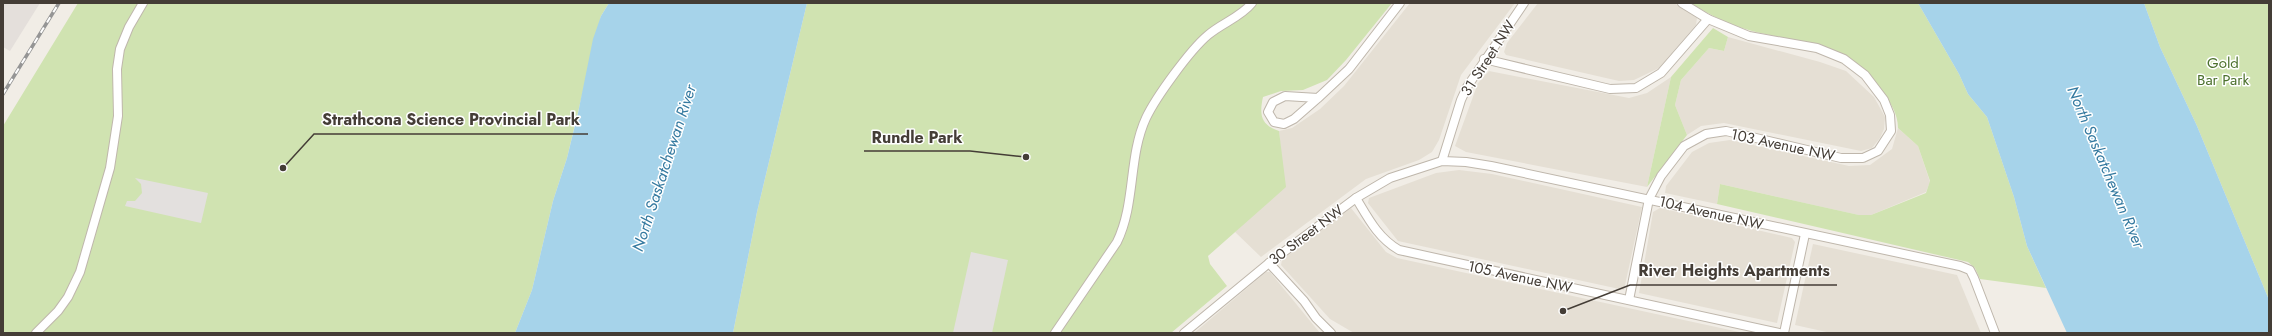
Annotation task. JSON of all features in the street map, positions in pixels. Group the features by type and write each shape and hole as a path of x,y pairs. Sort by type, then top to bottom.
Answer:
{"street":[{"path":"36,333 58,311 68,297 80,272 110,168 118,116 117,69 120,50 129,27 143,3"},
{"path":"1055,333 1116,242 1124,225 1137,144 1152,106 1199,43 1209,34 1245,11 1252,3"},
{"path":"1318,98 1285,96 1272,102 1268,112 1274,122 1284,124 1294,119 1318,98 1349,69 1400,3"},
{"name":"31 Street NW","path":"1442,162 1461,100 1484,59 1524,3"},
{"path":"1484,59 1610,89 1636,88 1661,73 1708,20 1682,3"},
{"name":"103 Avenue NW","path":"1629,300 1649,199 1653,190 1678,153 1692,140 1717,132 1726,131 1841,158 1863,158 1878,151 1887,140 1892,124 1888,107 1865,75 1844,59 1817,48 1749,36 1708,20"},
{"name":"30 Street NW","path":"1184,333 1269,263 1356,198 1390,178 1442,162"},
{"name":"104 Avenue NW","path":"1442,162 1466,162 1485,165 1960,266 1970,270 1995,333"},
{"name":"105 Avenue NW","path":"1356,198 1374,229 1390,245 1399,250 1779,333"},
{"path":"1784,333 1805,234"},
{"path":"1269,263 1304,300 1316,318 1331,333"}],"shaded area":[{"path":"3,3 40,3 10,51 3,47"},
{"path":"1410,3 1515,3 1461,75 1439,140 1432,152 1419,160 1366,179 1261,257 1235,232 1284,184 1279,131 1292,128 1320,109 1344,86"},
{"path":"1538,3 1670,3 1676,4 1697,18 1696,25 1659,68 1634,80 1619,81 1506,55 1504,52 1507,43"},
{"path":"1728,37 1820,62 1846,71 1874,97 1885,117 1884,129 1880,138 1872,148 1861,151 1724,123 1701,126 1687,135 1675,105 1681,80 1709,48 1724,51"},
{"path":"1489,71 1629,98 1647,93 1671,77 1647,187 1466,152 1455,146 1478,83"},
{"path":"1898,128 1918,146 1930,182 1926,192 1871,215 1859,215 1720,184 1717,204 1665,193 1666,186 1692,152 1709,143 1730,140 1849,166 1870,165 1892,149"},
{"path":"1459,170 1492,174 1642,207 1624,290 1398,241 1368,203 1369,198 1436,173"},
{"path":"135,178 208,193 201,223 125,206 127,201 135,201 142,193 141,184"},
{"path":"1351,208 1386,252 1397,258 1744,333 1354,333 1330,319 1281,265 1282,260"},
{"path":"1660,208 1792,238 1795,242 1777,323 1639,293 1653,212"},
{"path":"1813,244 1957,275 1981,333 1831,333 1795,325"},
{"path":"971,252 1008,260 992,333 953,333"},
{"path":"1266,272 1270,272 1320,333 1194,333"}],"green space":[{"path":"78,3 609,3 601,16 567,158 553,201 532,290 515,333 3,333 3,126"},
{"path":"807,3 1392,3 1346,60 1327,80 1303,90 1281,91 1263,97 1261,109 1263,118 1268,126 1279,131 1286,187 1208,256 1210,264 1227,286 1171,333 733,333 757,212"},
{"path":"1691,3 1918,3 1959,74 1968,94 1987,117 2014,197 2027,246 2046,288 1980,279 1975,268 1968,262 1717,204 1720,184 1859,215 1871,215 1926,193 1930,181 1918,146 1898,128 1898,123 1893,108 1881,90 1867,73 1852,61 1838,52 1823,46 1752,31 1736,26 1712,16"},
{"name":"Gold Bar Park","path":"2144,3 2269,3 2269,300 2197,126 2160,47"},
{"path":"1713,28 1728,37 1724,51 1709,48 1681,80 1675,105 1687,135 1647,187 1671,77"}],"water":[{"name":"North Saskatchewan River","path":"609,3 807,3 757,212 733,333 515,333 532,290 553,201 567,158 578,113 593,39 601,16"},
{"name":"North Saskatchewan River","path":"1918,3 2144,3 2160,47 2197,126 2269,300 2269,333 2067,333 2027,246 2014,197 1987,117 1968,94 1959,74"}],"railway":[{"path":"3,94 59,3"}],"place":[{"name":"Rundle Park","path":"1026,157"},
{"name":"Strathcona Science Provincial Park","path":"283,168"},
{"name":"River Heights Apartments","path":"1563,311"}]}
